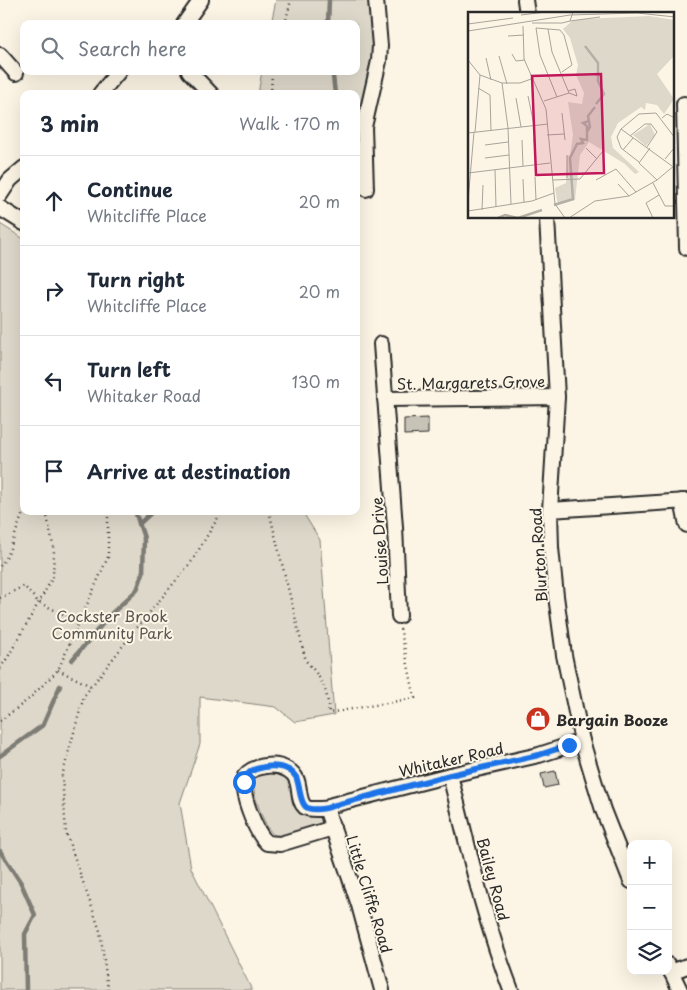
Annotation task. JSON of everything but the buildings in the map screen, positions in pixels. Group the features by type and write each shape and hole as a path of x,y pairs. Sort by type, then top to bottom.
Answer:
{"street":[{"path":"187,20 201,0"},
{"path":"362,183 364,127 379,54 376,0"},
{"path":"0,55 16,73"},
{"path":"103,90 116,75"},
{"path":"193,75 207,90"},
{"path":"681,104 687,248"},
{"path":"0,195 10,180 20,171"},
{"path":"4,211 20,221"},
{"name":"Blurton Road","path":"547,219 556,397 550,510 551,548 564,655 582,741 604,810 627,870"},
{"name":"Louise Drive","path":"381,344 395,527 399,616"},
{"name":"St. Margarets Grove","path":"385,399 556,397"},
{"path":"550,510 685,501 687,525"},
{"name":"Whitaker Road","path":"328,809 332,806 450,775 539,755 582,741"},
{"path":"328,809 305,807 296,778 292,772 285,768 266,766 252,770 246,775 244,782 246,798 257,830 268,843 280,844 333,828"},
{"name":"Bailey Road","path":"450,775 498,959 511,990"},
{"name":"Little Cliffe Road","path":"328,809 359,905 382,990"},
{"path":"672,969 687,966"},
{"path":"672,973 680,990"}],"path":[{"path":"286,20 291,0"},
{"path":"271,90 272,75"},
{"path":"0,566 7,557 22,515"},
{"path":"0,668 53,578 54,550 47,515"},
{"path":"0,721 29,699 58,670 108,557 108,515"},
{"path":"108,990 100,931 66,833 62,776 84,696 192,561 220,515"},
{"path":"270,515 306,661 320,677 328,695 329,713 415,698 400,631 399,616"},
{"path":"0,598 24,586 38,602 79,622"},
{"path":"58,670 91,686"}],"green space":[{"path":"276,0 384,0 386,61 373,118 368,154 370,183 360,184 360,90 259,90 261,75 360,75 360,20 272,20"},
{"name":"Cockster Brook Community Park","path":"0,224 20,236 20,515 304,515 320,540 334,715 295,722 276,707 200,697 200,744 180,803 191,868 252,990 0,990"},
{"path":"271,770 286,772 300,802 324,813 329,823 288,836 277,837 273,834 260,811 253,784 257,775"}],"waterway":[{"path":"328,20 329,0"},
{"path":"334,75 335,90"},
{"path":"72,660 110,615 137,590 143,573 144,538 136,515"},
{"path":"139,524 149,515"},
{"path":"0,756 43,725 60,686"},
{"path":"0,851 21,883 35,915 25,934 26,990"}],"place":[{"name":"Bargain Booze","path":"538,719"}],"route":[{"path":"244,782 246,775 252,770 266,766 285,768 292,772 296,778 305,807 328,809 332,806 450,775 539,755 569,745"}]}
